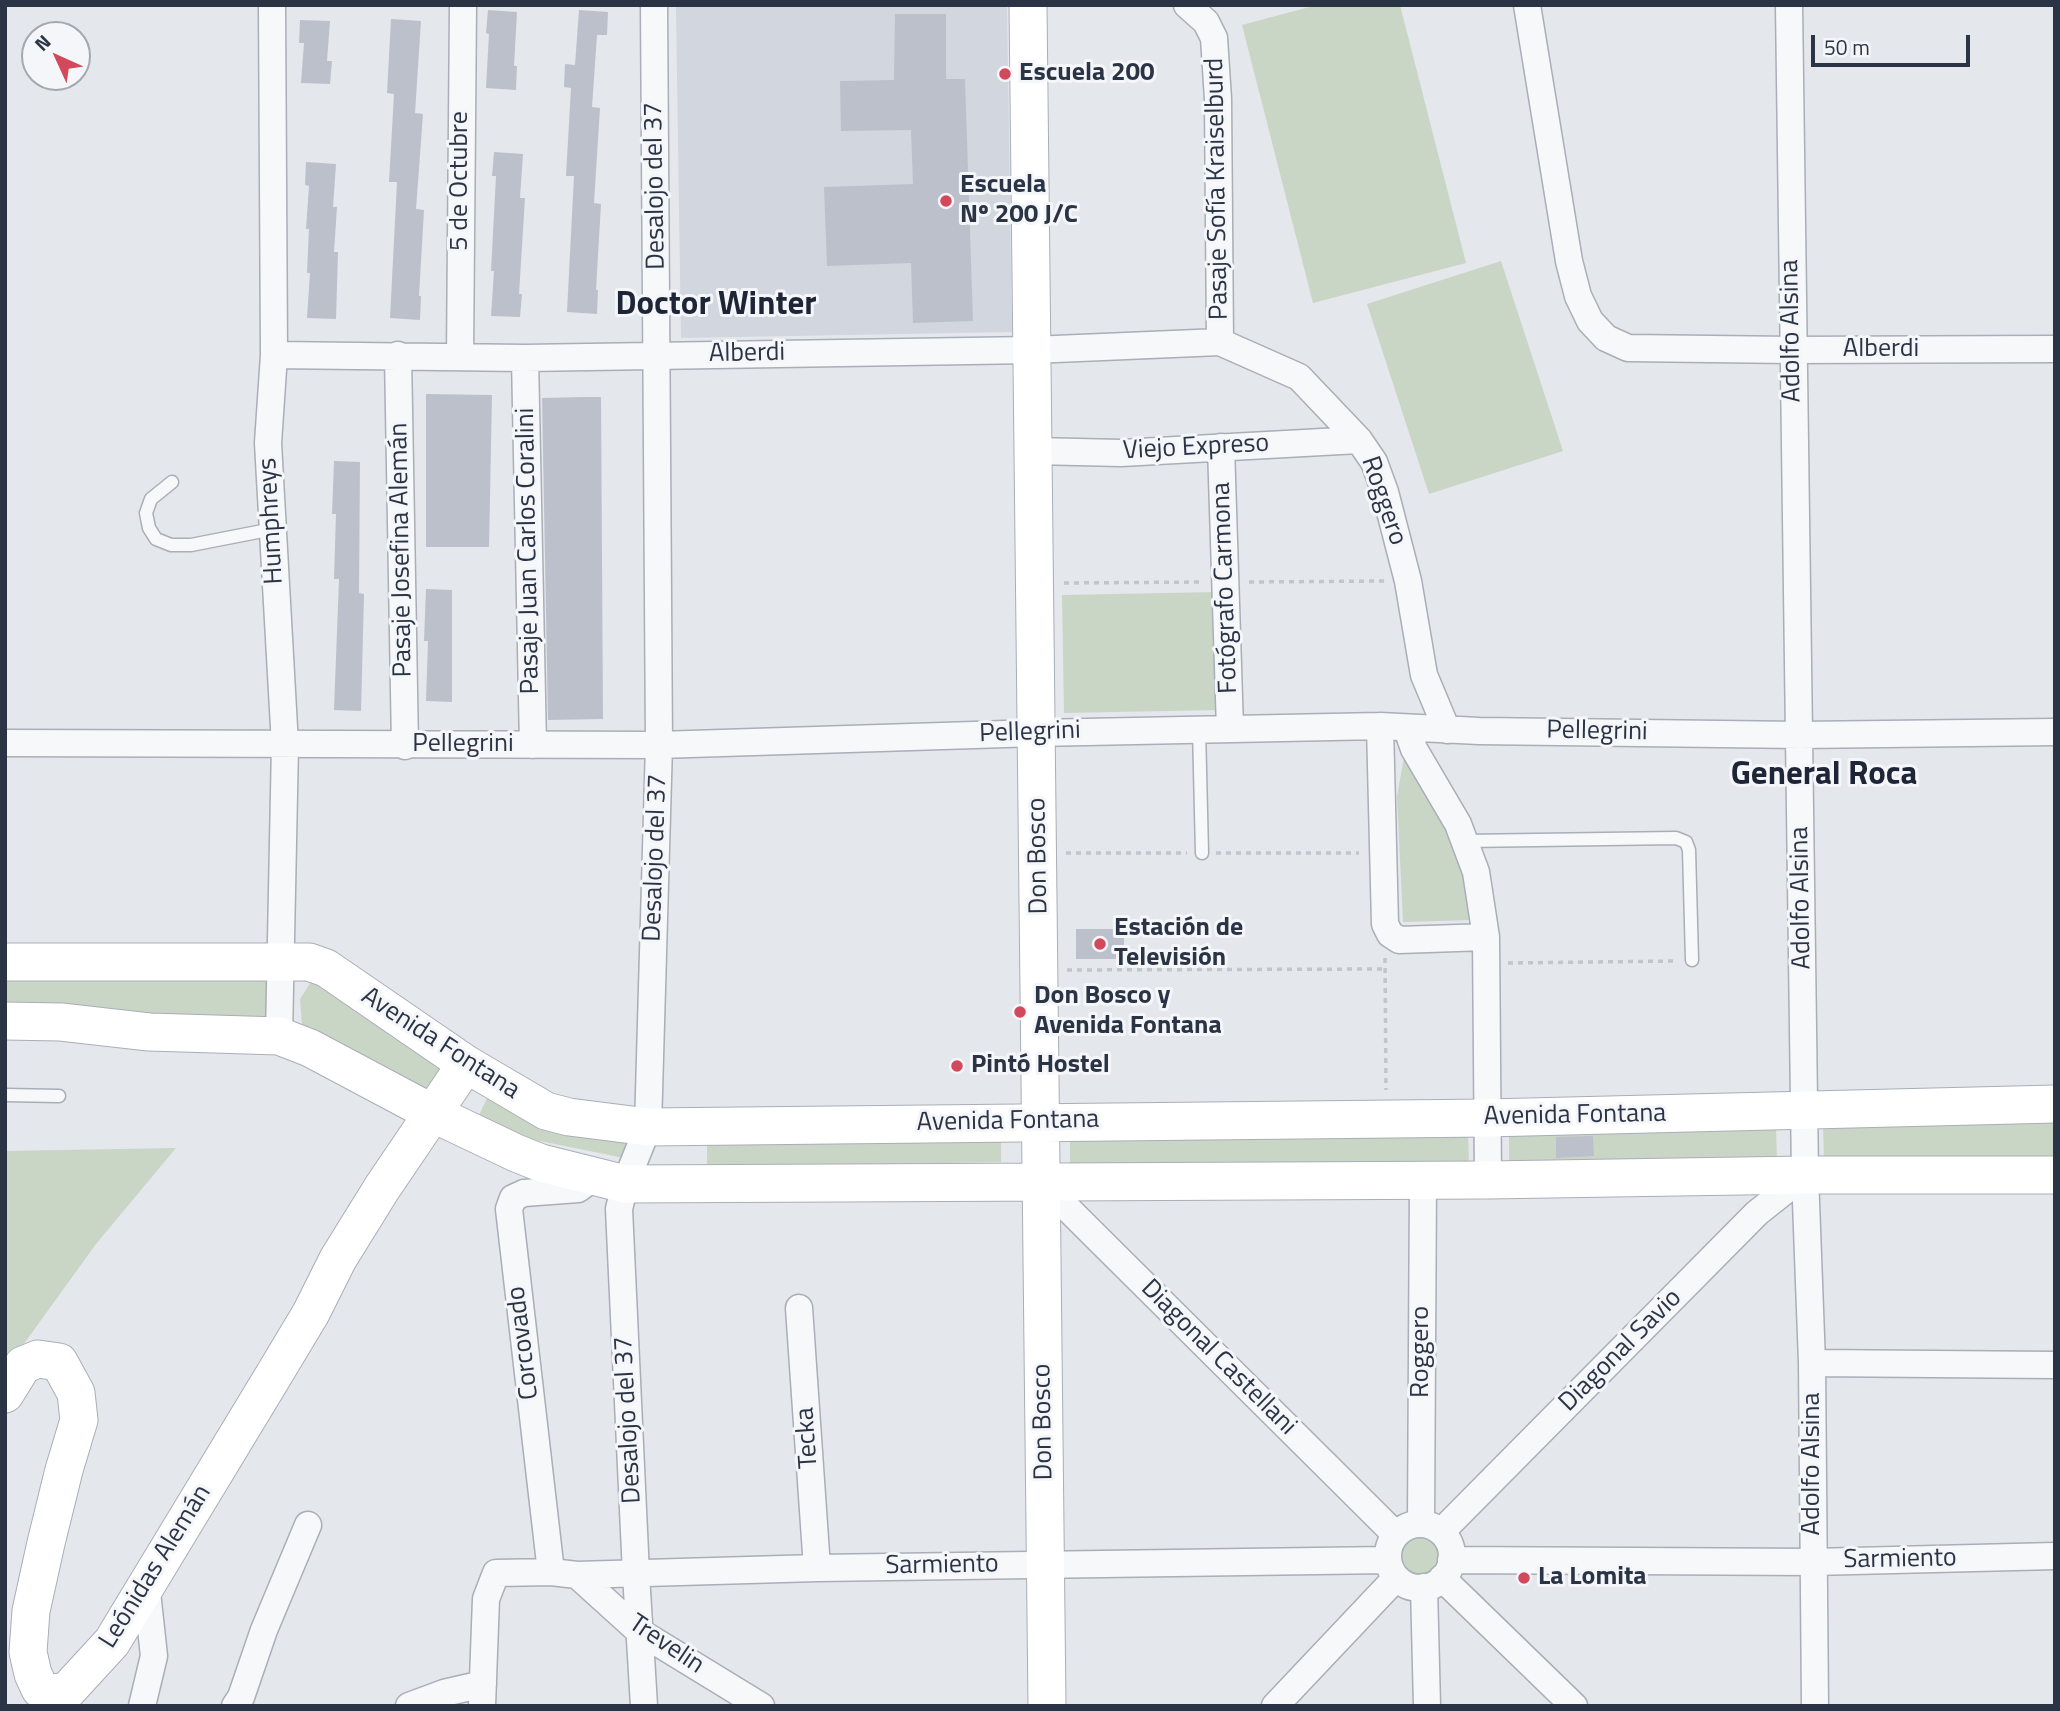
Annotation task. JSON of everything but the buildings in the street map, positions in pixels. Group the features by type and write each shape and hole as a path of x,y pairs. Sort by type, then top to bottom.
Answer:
{"street":[{"name":"Humphreys","path":"272,5 274,355 268,443 285,745 279,1036"},
{"name":"5 de Octubre","path":"460,356 463,5"},
{"name":"Desalojo del 37","path":"645,1706 619,1209 609,1181 648,1127 659,745 654,5"},
{"name":"Don Bosco","path":"1028,5 1048,1706"},
{"name":"Pasaje Sofía Kraiselburd","path":"1187,5 1206,22 1214,38 1218,99 1220,342"},
{"name":"Alberdi","path":"1527,5 1569,261 1578,296 1590,321 1606,338 1629,348 2055,349"},
{"name":"Adolfo Alsina","path":"1789,5 1792,350 1805,1175 1812,1363 1815,1706"},
{"name":"Alberdi","path":"274,355 525,358 1032,350 1220,342"},
{"name":"Roggero","path":"1220,342 1299,377 1359,440 1374,462 1385,492 1408,581 1424,675 1447,730"},
{"name":"Pasaje Josefina Alemán","path":"398,355 405,746"},
{"name":"Pasaje Juan Carlos Coralini","path":"525,358 533,745"},
{"name":"Viejo Expreso","path":"1034,451 1121,453 1359,440"},
{"name":"Fotógrafo Carmona","path":"1221,447 1230,729"},
{"name":"Pellegrini","path":"5,743 659,745 1380,726 1447,730 1800,735 2055,732"},
{"path":"1380,726 1388,929 1399,940 1486,937"},
{"path":"1407,729 1414,749 1458,824 1476,872 1486,937 1488,1180"},
{"name":"Avenida Fontana","path":"5,962 309,962 326,968 466,1065 546,1111 648,1127 1487,1118 2055,1104"},
{"name":"Avenida Fontana","path":"5,1021 61,1022 149,1032 279,1036 310,1048 434,1114 541,1163 609,1181 1488,1180 1805,1175 2055,1175"},
{"name":"Leónidas Alemán","path":"5,1394 23,1365 38,1359 59,1362 76,1393 79,1420 64,1470 32,1611 28,1652 33,1674 32,1697 67,1691 112,1642 281,1363 338,1259 466,1065"},
{"name":"Diagonal Savio","path":"1431,1528 1757,1213 1805,1175"},
{"name":"Roggero","path":"1423,1180 1431,1528"},
{"name":"Corcovado","path":"564,1574 509,1209 513,1198 524,1193 578,1189 609,1181"},
{"name":"Diagonal Castellani","path":"1040,1181 1394,1557"},
{"name":"Tecka","path":"799,1308 817,1568"},
{"path":"1812,1363 2055,1365"},
{"path":"235,1706 241,1697 264,1630 308,1525"},
{"path":"1275,1706 1394,1557 1410,1525 1431,1528 1448,1540 1439,1575 1427,1706"},
{"name":"Sarmiento","path":"1439,1575 2055,1556"},
{"path":"1394,1557 1405,1584 1439,1575"},
{"name":"Sarmiento","path":"482,1695 486,1599 496,1573 636,1574 1394,1557"},
{"name":"Trevelin","path":"564,1574 640,1632 761,1706"},
{"path":"1439,1575 1574,1706"},
{"path":"142,1706 154,1656 146,1583"},
{"path":"409,1706 444,1693 482,1695"}],"lane":[{"path":"172,482 151,499 146,513 149,528 156,539 171,545 191,545 273,529"},
{"name":"Fotógrafo Carmona","path":"1199,729 1202,853"},
{"path":"1465,841 1676,838 1685,842 1689,850 1692,960"},
{"path":"5,1095 58,1096"}],"path":[{"path":"1386,1119 1385,969 1388,929"},
{"path":"1486,963 1692,960"},
{"path":"1040,970 1385,969"}],"shaded area":[{"path":"1007,5 1012,332 681,338 676,7"}],"green space":[{"path":"1317,5 1400,5 1466,263 1313,303 1242,25"},
{"path":"1501,261 1563,451 1429,494 1367,304"},
{"path":"1218,592 1220,710 1064,713 1062,595"},
{"path":"1405,752 1456,843 1474,920 1403,922 1397,796"},
{"path":"5,971 271,972 269,1025 5,1009"},
{"path":"333,980 445,1060 426,1093 302,1025 300,999 311,982"},
{"path":"491,1090 629,1137 624,1158 525,1138 479,1115"},
{"path":"2055,1121 2055,1157 1824,1161 1823,1125"},
{"path":"1776,1127 1777,1163 1509,1167 1509,1131"},
{"path":"1468,1131 1469,1167 1070,1171 1070,1134"},
{"path":"1001,1137 1001,1162 707,1167 707,1142"},
{"path":"176,1148 96,1244 5,1370 5,1151"},
{"path":"1421,1535 1436,1541 1442,1556 1436,1571 1421,1577 1406,1571 1400,1556 1406,1541"}],"place":[{"name":"Escuela 200","path":"1005,74"},
{"name":"Escuela Nº 200 J/C","path":"946,201"},
{"name":"Estación de Televisión","path":"1100,944"},
{"name":"Don Bosco y Avenida Fontana","path":"1020,1012"},
{"name":"Pintó Hostel","path":"957,1066"},
{"name":"La Lomita","path":"1524,1578"}],"district":[{"name":"Doctor Winter","path":"716,306"},
{"name":"General Roca","path":"1824,776"}]}
